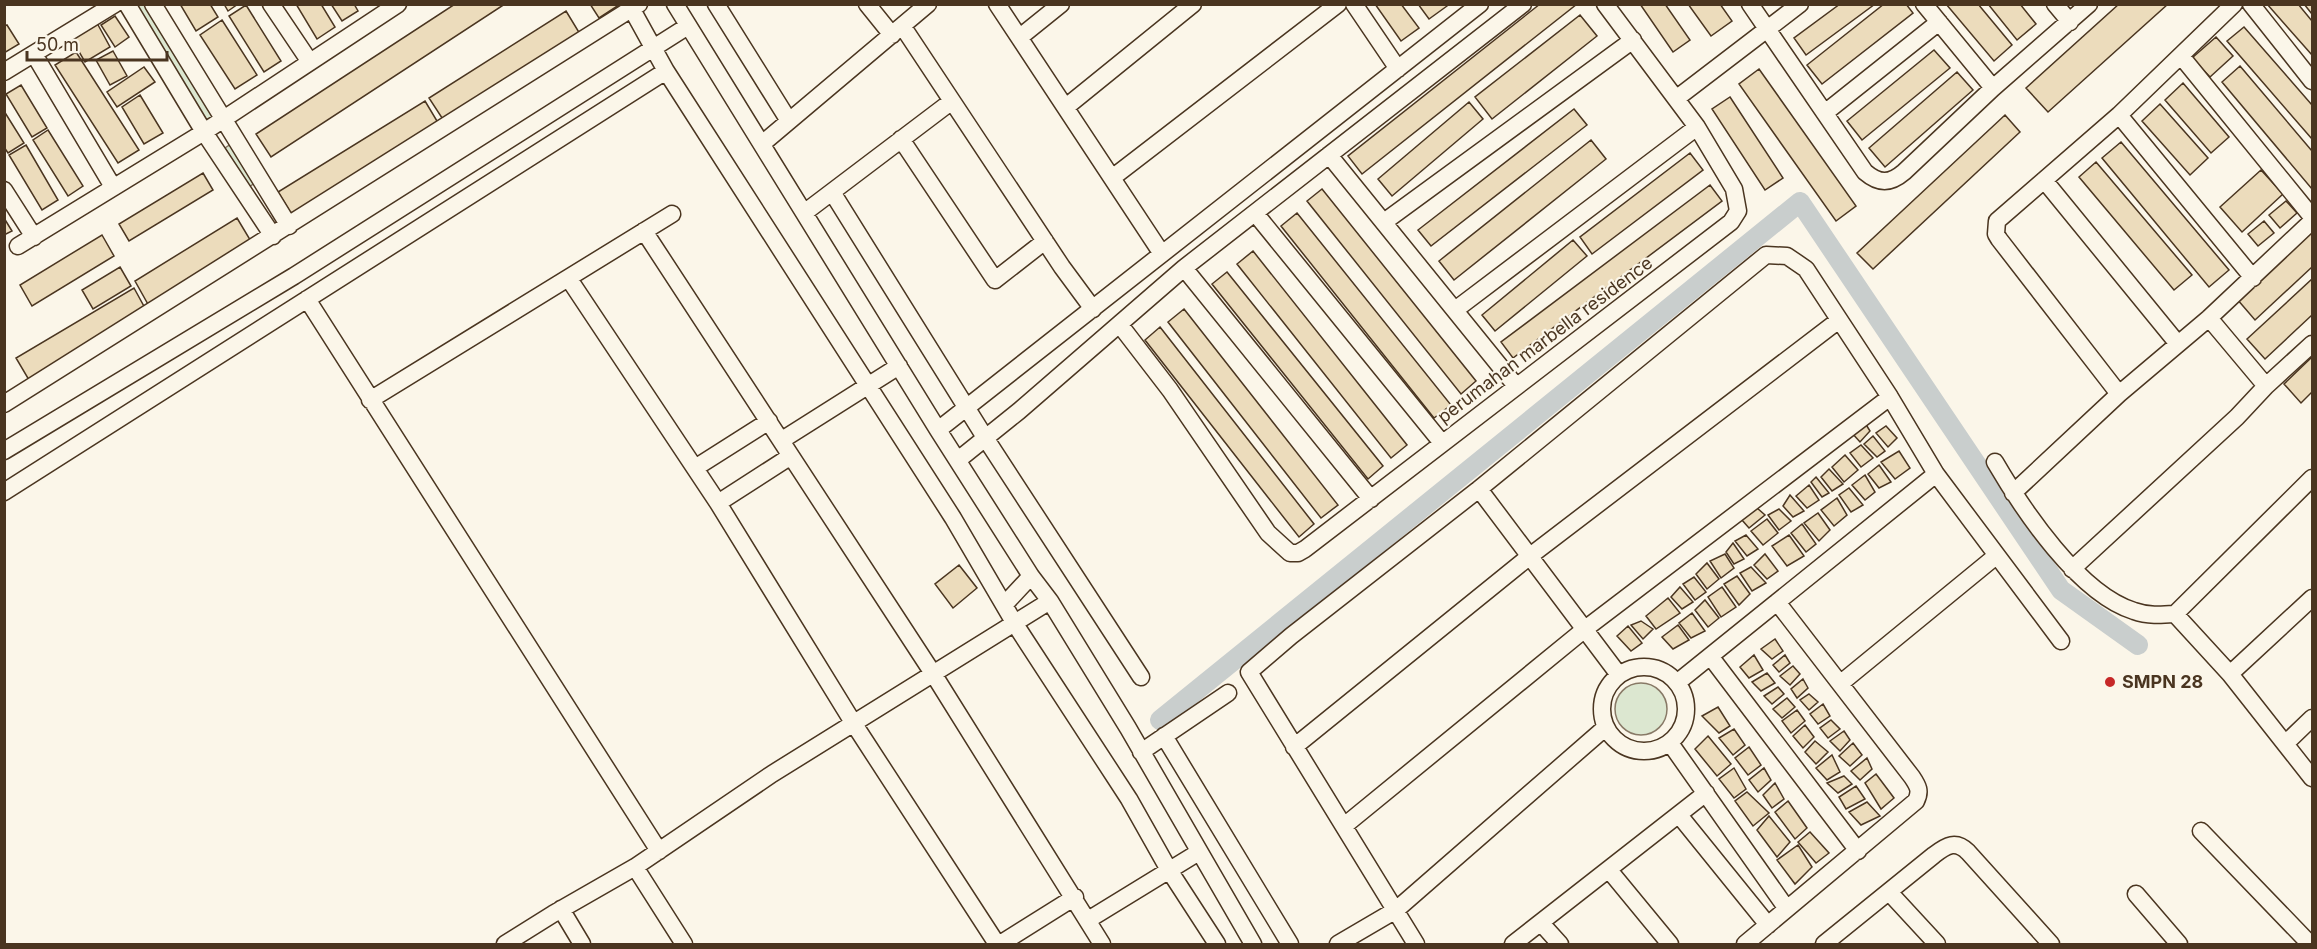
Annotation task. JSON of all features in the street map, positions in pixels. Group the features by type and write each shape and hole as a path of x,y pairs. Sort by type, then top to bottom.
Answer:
{"street":[{"path":"4,72 115,4"},
{"path":"128,4 204,132 273,236"},
{"path":"153,4 289,226"},
{"path":"271,4 310,62"},
{"path":"18,246 204,132 310,62 380,9 398,4"},
{"path":"675,4 938,430 1031,576 1050,601 1128,728 1253,945"},
{"path":"716,4 789,121"},
{"path":"867,4 898,31 952,101 1045,242 1093,309"},
{"path":"762,144 928,4"},
{"path":"997,4 1162,254"},
{"path":"1020,37 1061,4"},
{"path":"1066,107 1193,4"},
{"path":"1112,178 1338,4"},
{"path":"1354,4 1398,69"},
{"path":"958,459 986,439 1184,268 1523,4"},
{"name":"perumahan marbella residence","path":"1120,325 1170,390 1268,533 1290,553 1298,553 1731,222 1738,211 1734,189 1697,127 1605,4"},
{"path":"1750,4 1865,172 1884,182 1894,180 1993,88 2090,4"},
{"path":"1677,98 1800,4"},
{"path":"1924,4 1993,88"},
{"path":"2055,4 2070,22"},
{"path":"2119,394 1996,234 1997,221 2118,115 2234,4"},
{"path":"2251,4 2313,81"},
{"path":"7,396 273,236 633,6 666,71 1005,604 1015,624 1130,798 1169,870 1217,945"},
{"path":"938,430 1398,69 1472,7"},
{"path":"1826,112 1939,22"},
{"path":"4,451 294,276 688,26"},
{"path":"1384,222 1633,40"},
{"path":"34,54 113,187"},
{"path":"2181,56 2313,217"},
{"path":"4,492 666,71"},
{"path":"804,213 952,101"},
{"path":"2118,115 2253,278"},
{"path":"1455,310 1697,127"},
{"path":"901,139 994,280 1045,242"},
{"path":"1329,155 1516,386"},
{"path":"2044,180 2178,344"},
{"path":"4,190 34,237"},
{"path":"832,192 986,439 1141,677"},
{"path":"1255,213 1442,443"},
{"path":"370,400 672,214"},
{"path":"2013,493 2119,394 2209,318 2313,221"},
{"path":"645,231 934,675 1075,897 1099,943"},
{"path":"1416,945 1249,672 1291,636 1479,489 1766,255 1787,256 1806,269 1890,397 1936,474 2061,640"},
{"path":"1184,268 1371,499"},
{"path":"569,279 718,503 854,724 998,945 1075,897"},
{"path":"307,300 659,851"},
{"path":"2209,318 2266,386"},
{"path":"1294,747 1530,556 1839,320"},
{"path":"2072,569 2313,344"},
{"path":"782,440 899,366"},
{"path":"1344,826 1585,629 1890,397"},
{"path":"695,468 769,421"},
{"path":"718,503 791,456"},
{"path":"1995,462 2013,493 2072,569 2106,597 2133,611 2156,616 2175,614 2313,478"},
{"path":"1678,682 1936,474"},
{"path":"1479,489 1619,675"},
{"path":"1841,683 1996,556"},
{"path":"1005,604 1031,576"},
{"path":"2229,674 2313,598"},
{"path":"505,945 561,909 635,867 772,774 1050,601"},
{"path":"1745,945 1916,801 1919,795 1919,787 1777,602"},
{"path":"2175,614 2229,674 2313,778"},
{"path":"1710,656 1858,851"},
{"path":"1638,666 1653,667 1667,672 1678,682 1687,707 1680,733 1670,743 1646,752 1632,750 1620,744 1611,735 1603,722 1601,707 1612,680 1619,675 1638,666"},
{"path":"1141,752 1228,693"},
{"path":"2285,744 2313,718"},
{"path":"1338,945 1396,910 1606,727"},
{"path":"1164,736 1290,945"},
{"path":"1670,743 1787,909"},
{"path":"1513,945 1706,793"},
{"path":"1679,815 1768,925"},
{"path":"2201,831 2310,945"},
{"path":"1825,944 1944,848 1956,844 1968,852 2051,945"},
{"path":"1088,920 1199,852"},
{"path":"635,867 684,945"},
{"path":"1609,870 1670,945"},
{"path":"1889,892 1936,945"},
{"path":"2136,894 2179,945"},
{"path":"561,909 582,945"},
{"path":"1541,922 1560,945"}],"green space":[{"path":"133,5 149,5 218,114 206,121"},
{"path":"231,144 256,182 249,187 225,148"},
{"path":"1636,683 1646,683 1656,687 1663,694 1667,709 1663,724 1656,731 1646,735 1636,735 1626,731 1619,724 1615,714 1615,704 1619,694 1626,687"}],"building":[{"path":"180,4 210,4 218,17 196,31"},
{"path":"224,4 238,4 228,11"},
{"path":"296,4 321,4 335,27 317,39"},
{"path":"331,4 354,4 358,11 342,21"},
{"path":"455,4 505,4 271,157 256,134"},
{"path":"590,4 619,4 619,5 599,18"},
{"path":"1375,4 1401,4 1419,28 1401,41"},
{"path":"1418,4 1445,4 1447,6 1429,19"},
{"path":"1540,4 1577,4 1362,174 1348,156"},
{"path":"1640,4 1665,4 1690,40 1673,52"},
{"path":"1688,4 1720,4 1732,21 1711,36"},
{"path":"1840,4 1875,4 1806,55 1794,38"},
{"path":"1884,4 1906,4 1913,13 1822,84 1807,65"},
{"path":"1946,4 1978,4 2012,45 1994,61"},
{"path":"1988,4 2020,4 2036,24 2017,40"},
{"path":"2119,4 2168,4 2048,112 2026,88"},
{"path":"2267,4 2298,4 2312,21 2312,55"},
{"path":"2304,4 2312,4 2312,14"},
{"path":"246,5 281,61 264,72 229,16"},
{"path":"566,11 580,34 444,121 429,98"},
{"path":"1580,15 1597,36 1492,119 1475,97"},
{"path":"115,16 129,37 115,47 101,25"},
{"path":"222,20 257,75 235,89 200,35"},
{"path":"97,23 110,47 85,62 71,38"},
{"path":"7,25 19,44 4,53 4,26"},
{"path":"2244,27 2312,105 2312,139 2227,41"},
{"path":"2216,37 2233,56 2210,77 2192,58"},
{"path":"1934,50 1950,68 1862,140 1847,121"},
{"path":"113,51 127,76 110,85 96,60"},
{"path":"76,52 139,150 118,163 55,65"},
{"path":"2240,66 2312,151 2312,189 2222,82"},
{"path":"144,67 155,82 117,107 107,92"},
{"path":"1759,69 1856,206 1836,221 1739,84"},
{"path":"1957,72 1973,90 1885,167 1869,148"},
{"path":"2183,83 2229,137 2211,153 2165,100"},
{"path":"21,85 47,128 32,137 6,94"},
{"path":"140,95 163,133 144,144 122,107"},
{"path":"1730,97 1783,178 1765,190 1712,109"},
{"path":"425,101 440,126 293,217 278,192"},
{"path":"1469,102 1483,119 1392,196 1378,179"},
{"path":"2160,104 2208,158 2190,175 2142,121"},
{"path":"1574,109 1587,125 1431,246 1418,230"},
{"path":"4,111 24,143 8,153 4,147"},
{"path":"2005,115 2020,132 1873,269 1857,253"},
{"path":"48,130 83,186 68,196 33,140"},
{"path":"1591,140 1606,159 1454,280 1439,261"},
{"path":"2121,142 2229,270 2209,287 2102,158"},
{"path":"26,145 58,200 42,210 9,155"},
{"path":"1690,153 1703,170 1592,254 1580,237"},
{"path":"2096,162 2192,275 2174,290 2079,177"},
{"path":"2261,170 2283,194 2242,232 2220,207"},
{"path":"203,173 213,190 129,241 119,224"},
{"path":"1710,185 1722,201 1513,358 1501,342"},
{"path":"1322,189 1476,381 1461,394 1307,201"},
{"path":"2286,201 2297,213 2280,228 2269,215"},
{"path":"1297,213 1451,405 1434,418 1281,226"},
{"path":"4,218 12,231 4,235"},
{"path":"237,218 252,243 149,306 135,281"},
{"path":"2264,221 2274,233 2258,246 2248,234"},
{"path":"2312,231 2312,267 2255,320 2237,299"},
{"path":"102,235 114,256 32,306 20,285"},
{"path":"1573,240 1587,256 1495,331 1482,315"},
{"path":"1253,251 1407,445 1391,458 1237,264"},
{"path":"120,267 131,286 93,309 82,290"},
{"path":"1227,272 1383,466 1368,479 1212,284"},
{"path":"2312,279 2312,315 2265,359 2247,339"},
{"path":"134,288 146,310 29,380 16,358"},
{"path":"1184,309 1338,505 1321,518 1168,322"},
{"path":"1160,327 1314,524 1299,537 1145,340"},
{"path":"2312,357 2312,392 2301,403 2284,384"},
{"path":"1865,423 1870,431 1860,442 1852,433"},
{"path":"1886,426 1897,438 1888,447 1876,433"},
{"path":"1873,436 1885,451 1877,457 1864,444"},
{"path":"1861,445 1873,458 1861,467 1850,453"},
{"path":"1899,451 1910,468 1895,479 1881,462"},
{"path":"1845,455 1858,470 1844,482 1832,467"},
{"path":"1879,465 1891,482 1879,488 1868,474"},
{"path":"1829,469 1843,484 1832,491 1821,477"},
{"path":"1865,475 1875,492 1865,500 1852,485"},
{"path":"1816,477 1829,493 1822,497 1811,482"},
{"path":"1809,485 1819,500 1807,508 1796,496"},
{"path":"1849,488 1863,505 1851,512 1839,495"},
{"path":"1790,495 1804,511 1793,517 1783,506"},
{"path":"1837,498 1847,515 1834,526 1821,510"},
{"path":"1757,508 1765,515 1749,528 1742,520"},
{"path":"1779,509 1791,521 1779,530 1768,515"},
{"path":"1818,513 1830,530 1819,541 1804,523"},
{"path":"1767,519 1778,533 1763,545 1751,531"},
{"path":"1802,524 1816,544 1806,552 1791,533"},
{"path":"1746,535 1758,549 1747,556 1735,541"},
{"path":"1789,535 1804,556 1787,566 1772,546"},
{"path":"1733,543 1744,559 1734,564 1726,552"},
{"path":"1725,554 1734,568 1721,578 1710,561"},
{"path":"1765,554 1778,571 1767,579 1754,565"},
{"path":"1707,563 1719,579 1707,589 1696,574"},
{"path":"959,565 977,588 953,608 935,584"},
{"path":"1751,567 1766,583 1752,591 1740,573"},
{"path":"1737,576 1750,594 1739,605 1724,584"},
{"path":"1694,577 1706,592 1695,600 1683,584"},
{"path":"1680,587 1693,602 1682,609 1671,597"},
{"path":"1722,587 1736,607 1721,617 1708,597"},
{"path":"1668,598 1680,613 1656,629 1646,616"},
{"path":"1705,600 1719,618 1708,627 1695,610"},
{"path":"1692,613 1705,631 1691,638 1679,623"},
{"path":"1641,621 1653,629 1643,639 1631,625"},
{"path":"1678,625 1689,640 1673,649 1662,637"},
{"path":"1628,626 1642,643 1631,651 1617,636"},
{"path":"1775,639 1783,651 1772,659 1761,649"},
{"path":"1754,655 1763,670 1749,678 1740,667"},
{"path":"1785,655 1790,663 1779,672 1773,665"},
{"path":"1793,666 1800,674 1790,685 1780,676"},
{"path":"1767,673 1775,683 1761,691 1752,682"},
{"path":"1803,679 1808,688 1797,698 1791,689"},
{"path":"1778,687 1784,694 1772,704 1764,696"},
{"path":"1809,694 1818,702 1809,710 1800,700"},
{"path":"1787,698 1795,707 1782,718 1773,709"},
{"path":"1823,704 1830,716 1818,724 1810,714"},
{"path":"1718,707 1730,726 1719,733 1702,716"},
{"path":"1797,710 1805,721 1791,733 1782,721"},
{"path":"1831,720 1840,729 1828,738 1820,728"},
{"path":"1805,725 1814,737 1803,748 1793,736"},
{"path":"1734,729 1745,745 1733,755 1719,738"},
{"path":"1844,731 1850,740 1840,751 1830,741"},
{"path":"1708,736 1731,764 1717,776 1695,749"},
{"path":"1815,741 1828,752 1816,764 1805,752"},
{"path":"1853,743 1862,755 1850,766 1839,756"},
{"path":"1749,747 1761,765 1748,775 1735,758"},
{"path":"1832,755 1840,772 1827,780 1816,768"},
{"path":"1867,758 1872,769 1860,780 1851,771"},
{"path":"1734,768 1746,789 1734,798 1719,779"},
{"path":"1764,768 1771,780 1758,792 1749,780"},
{"path":"1876,774 1894,798 1881,809 1865,783"},
{"path":"1844,776 1852,784 1838,793 1827,783"},
{"path":"1775,783 1784,799 1772,808 1763,795"},
{"path":"1856,786 1865,799 1846,809 1839,797"},
{"path":"1747,792 1769,813 1753,826 1735,801"},
{"path":"1788,801 1807,828 1795,839 1775,812"},
{"path":"1867,802 1880,816 1861,825 1849,812"},
{"path":"1769,816 1790,842 1777,857 1757,830"},
{"path":"1810,832 1829,853 1816,863 1798,842"},
{"path":"1798,845 1812,867 1795,884 1777,860"}],"waterway":[{"path":"1160,720 1800,202 2061,590 2138,645"}],"place":[{"name":"SMPN 28","path":"2110,682"}]}
